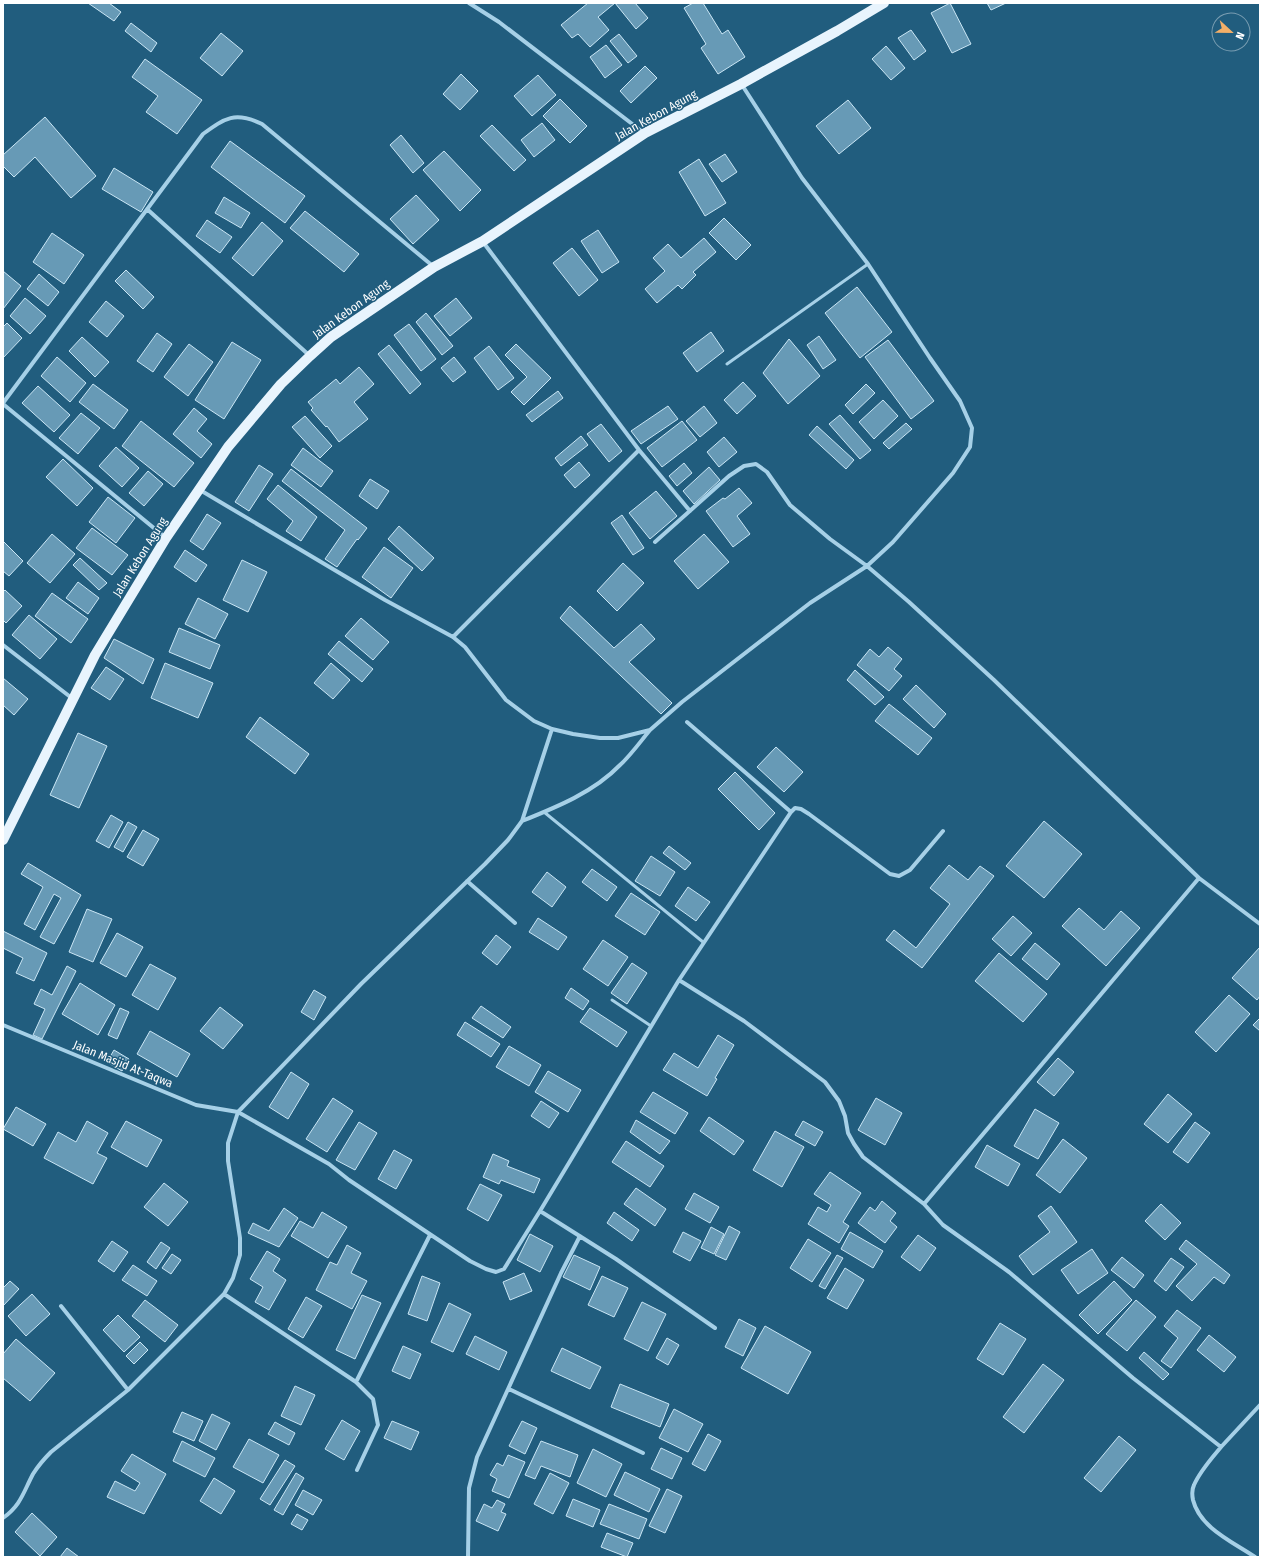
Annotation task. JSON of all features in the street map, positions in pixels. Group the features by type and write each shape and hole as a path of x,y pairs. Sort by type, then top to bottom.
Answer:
{"main road":[{"name":"Jalan Kebon Agung","path":"3,840 95,655 166,538 228,446 281,384 310,356 331,337 434,267 483,241 645,133 741,84 884,3"}],"street":[{"path":"469,3 499,22 645,133"},
{"path":"522,821 544,812 594,787 620,765 650,730 682,702 810,603 867,566 893,542 953,473 970,447 972,428 960,401 868,264 802,178 741,84"},
{"path":"166,538 3,403 203,134 219,123 234,116 251,119 262,124 434,267"},
{"path":"147,209 310,356"},
{"path":"483,241 639,450 690,511"},
{"path":"453,637 639,450"},
{"path":"655,542 729,476 744,466 756,464 766,472 790,505 830,540 867,566 909,602 994,680 1199,878 1260,924"},
{"path":"199,489 385,600 453,637 465,647 506,700 534,721 552,729 572,734 600,738 618,738 650,730"},
{"path":"3,645 73,699"},
{"path":"688,722 791,812"},
{"path":"3,1518 15,1509 23,1498 33,1474 41,1462 51,1452 128,1390 224,1294 233,1278 240,1255 240,1238 228,1161 228,1143 238,1112 361,984 467,881 503,844 522,821 552,729"},
{"path":"238,1112 329,1164 349,1180 470,1261 486,1269 496,1272 500,1271 504,1269 540,1211 703,942 795,808 801,809 890,874 899,876 910,870 943,831"},
{"path":"924,1204 1199,878"},
{"path":"467,881 515,923"},
{"path":"679,980 744,1021 825,1082 839,1101 845,1116 848,1133 863,1157 924,1204 943,1226 1009,1272 1133,1378 1221,1447"},
{"name":"Jalan Masjid At-Taqwa","path":"3,1026 196,1105 238,1112"},
{"path":"540,1211 616,1259 715,1328"},
{"path":"356,1382 430,1235"},
{"path":"468,1557 469,1488 477,1457 561,1273 580,1236"},
{"path":"224,1294 356,1382 373,1399 378,1425 357,1470"},
{"path":"61,1306 128,1390"},
{"path":"508,1389 643,1453"},
{"path":"1255,1557 1210,1527 1195,1508 1192,1496 1193,1486 1199,1476 1221,1447 1260,1405"}],"lane":[{"path":"727,364 868,264"},
{"path":"544,812 703,942"},
{"path":"612,1000 651,1026"}],"building":[{"path":"88,3 109,3 121,12 114,21"},
{"path":"588,3 615,3 598,17 609,30 590,47 578,34 572,38 561,25"},
{"path":"615,3 635,3 648,18 636,29"},
{"path":"693,3 703,3 722,34 728,30 745,57 718,74 701,48 706,44 684,8"},
{"path":"950,3 971,44 952,53 931,13"},
{"path":"987,3 1006,3 991,10"},
{"path":"131,23 157,43 151,52 125,31"},
{"path":"911,30 926,51 914,60 898,38"},
{"path":"221,33 243,51 222,76 200,58"},
{"path":"619,34 637,56 628,63 610,41"},
{"path":"606,45 622,65 605,78 590,57"},
{"path":"886,46 905,68 891,80 872,59"},
{"path":"145,59 202,100 177,134 146,112 158,96 132,77"},
{"path":"645,66 657,78 631,103 620,91"},
{"path":"461,74 478,91 460,110 443,94"},
{"path":"538,75 556,95 532,116 514,96"},
{"path":"560,99 587,126 570,143 543,116"},
{"path":"848,100 871,128 839,154 816,126"},
{"path":"45,117 96,176 71,198 35,157 14,177 3,166 3,155"},
{"path":"542,123 555,140 534,157 521,140"},
{"path":"492,125 526,160 514,171 480,136"},
{"path":"401,135 424,163 413,173 390,145"},
{"path":"230,141 305,196 285,223 211,167"},
{"path":"444,151 481,190 460,211 423,170"},
{"path":"725,154 737,172 722,182 709,164"},
{"path":"699,159 726,203 705,216 679,172"},
{"path":"114,168 153,192 141,212 102,189"},
{"path":"416,195 439,220 413,244 390,219"},
{"path":"224,197 250,213 241,228 215,213"},
{"path":"305,211 359,254 344,272 290,228"},
{"path":"724,218 751,245 736,260 709,233"},
{"path":"207,220 232,237 220,253 196,236"},
{"path":"262,222 283,241 253,276 232,258"},
{"path":"598,230 619,262 602,273 581,241"},
{"path":"52,233 84,255 64,284 33,262"},
{"path":"704,238 716,252 693,272 696,275 682,289 678,285 657,303 645,289 665,271 653,258 668,244 681,258"},
{"path":"572,248 598,280 579,296 553,263"},
{"path":"126,270 154,297 143,309 115,281"},
{"path":"3,271 21,286 3,309"},
{"path":"39,274 59,292 48,306 27,289"},
{"path":"857,287 892,332 860,358 825,313"},
{"path":"25,298 46,316 30,334 10,316"},
{"path":"456,298 472,318 450,336 434,316"},
{"path":"106,301 124,316 107,337 89,322"},
{"path":"426,313 453,346 442,355 416,322"},
{"path":"7,323 22,338 3,358 3,327"},
{"path":"409,324 436,359 421,371 394,335"},
{"path":"711,332 724,351 697,372 683,353"},
{"path":"157,333 172,344 153,372 137,361"},
{"path":"819,336 836,360 823,369 807,345"},
{"path":"82,337 109,362 95,377 69,351"},
{"path":"789,339 820,376 788,404 763,373"},
{"path":"888,340 934,401 911,419 865,357"},
{"path":"232,342 261,360 224,419 195,400"},
{"path":"189,344 213,362 188,396 164,377"},
{"path":"516,344 551,378 524,405 511,392 527,377 505,355"},
{"path":"389,345 421,384 410,394 378,354"},
{"path":"489,346 514,378 498,390 474,358"},
{"path":"57,357 86,383 70,402 41,376"},
{"path":"454,357 466,372 453,382 441,368"},
{"path":"359,367 374,384 354,402 368,419 339,442 327,426 326,427 311,410 313,408 308,402 336,379 340,384"},
{"path":"743,382 756,396 737,414 724,400"},
{"path":"93,384 128,410 114,429 79,402"},
{"path":"866,384 875,393 853,414 845,405"},
{"path":"38,386 70,415 54,432 22,403"},
{"path":"558,391 563,398 532,422 526,415"},
{"path":"883,400 898,416 874,439 859,422"},
{"path":"668,406 678,419 641,444 631,431"},
{"path":"704,406 717,423 700,437 686,421"},
{"path":"194,408 207,419 197,431 212,444 201,458 173,434"},
{"path":"81,413 100,428 78,454 59,438"},
{"path":"840,415 871,450 860,459 829,424"},
{"path":"305,416 332,446 320,458 292,427"},
{"path":"141,421 194,463 174,487 122,446"},
{"path":"682,421 697,440 662,467 647,448"},
{"path":"906,423 912,429 889,449 883,443"},
{"path":"601,424 622,451 609,462 587,434"},
{"path":"817,426 854,460 846,469 809,435"},
{"path":"581,436 588,445 561,466 555,458"},
{"path":"724,437 737,452 719,467 707,452"},
{"path":"116,447 139,468 122,487 99,466"},
{"path":"303,448 333,471 321,487 291,465"},
{"path":"63,459 93,488 77,506 46,477"},
{"path":"579,462 590,475 575,488 564,475"},
{"path":"684,463 692,473 677,486 669,476"},
{"path":"259,465 273,474 249,511 235,502"},
{"path":"709,467 720,480 694,504 683,491"},
{"path":"291,469 367,528 358,540 357,539 337,567 325,559 345,530 282,481"},
{"path":"148,471 163,484 144,506 129,493"},
{"path":"370,479 389,491 377,509 359,496"},
{"path":"278,485 317,517 301,541 286,531 293,521 267,499"},
{"path":"739,488 752,503 737,516 750,534 733,547 706,511"},
{"path":"656,491 677,516 650,539 629,513"},
{"path":"108,497 135,518 116,543 89,522"},
{"path":"207,514 221,523 203,550 190,541"},
{"path":"622,515 644,548 633,555 611,523"},
{"path":"399,526 434,558 422,571 388,539"},
{"path":"92,528 128,555 112,575 76,548"},
{"path":"52,534 75,554 50,583 27,563"},
{"path":"704,534 729,562 698,589 674,561"},
{"path":"3,541 23,561 9,576 3,571"},
{"path":"384,547 413,568 391,598 362,577"},
{"path":"185,550 207,565 196,582 174,567"},
{"path":"80,558 107,583 99,590 73,565"},
{"path":"242,560 267,572 248,612 223,600"},
{"path":"623,563 644,583 617,611 597,591"},
{"path":"78,582 99,598 88,614 66,598"},
{"path":"5,590 22,606 6,623 3,620 3,592"},
{"path":"52,593 88,619 71,643 35,616"},
{"path":"198,598 228,614 215,639 185,624"},
{"path":"570,606 614,648 641,624 655,639 629,662 672,703 661,714 560,618"},
{"path":"29,615 57,639 40,659 12,635"},
{"path":"361,618 389,642 373,660 345,636"},
{"path":"179,628 220,645 210,669 169,652"},
{"path":"114,639 154,659 143,684 104,658"},
{"path":"339,641 373,669 362,682 328,654"},
{"path":"888,647 902,659 894,669 902,676 889,691 857,665 870,649 879,657"},
{"path":"165,663 213,683 198,718 151,698"},
{"path":"331,663 350,680 333,699 314,683"},
{"path":"106,667 124,679 110,700 91,688"},
{"path":"855,670 884,697 875,705 847,680"},
{"path":"3,678 28,699 14,715 3,705"},
{"path":"916,685 946,714 934,728 903,699"},
{"path":"889,704 932,738 918,755 875,721"},
{"path":"260,717 309,754 295,774 246,737"},
{"path":"78,733 107,746 79,808 50,795"},
{"path":"776,747 803,772 784,792 757,767"},
{"path":"735,772 775,813 759,830 718,789"},
{"path":"111,815 123,822 109,848 96,841"},
{"path":"1044,821 1082,854 1044,898 1006,866"},
{"path":"128,822 137,827 123,852 114,847"},
{"path":"143,830 159,839 143,866 127,857"},
{"path":"669,846 691,863 685,870 663,853"},
{"path":"651,856 675,872 660,896 635,881"},
{"path":"28,863 81,895 54,944 40,937 61,898 54,894 35,930 24,924 43,887 21,874"},
{"path":"949,865 968,880 980,866 994,876 922,968 886,940 894,930 916,948 950,904 930,888"},
{"path":"592,869 617,887 607,901 582,882"},
{"path":"547,872 566,887 552,907 532,892"},
{"path":"688,887 710,902 696,921 675,906"},
{"path":"631,893 660,912 645,935 615,916"},
{"path":"1079,908 1104,930 1121,911 1140,928 1106,966 1062,926"},
{"path":"87,909 112,919 93,962 69,952"},
{"path":"1013,916 1032,933 1011,956 992,939"},
{"path":"538,918 567,937 558,950 529,932"},
{"path":"3,931 47,953 34,981 16,973 23,958 3,948"},
{"path":"117,933 143,947 126,977 100,963"},
{"path":"496,935 511,947 497,965 482,953"},
{"path":"603,940 628,957 608,986 583,969"},
{"path":"1035,943 1060,964 1047,980 1022,959"},
{"path":"1260,947 1260,996 1257,1000 1232,978"},
{"path":"999,953 1047,994 1023,1022 975,981"},
{"path":"632,963 647,973 627,1004 611,993"},
{"path":"150,964 176,978 158,1010 132,995"},
{"path":"67,966 76,971 42,1039 33,1035 45,1009 34,1004 41,989 52,995"},
{"path":"80,983 115,1005 98,1035 62,1014"},
{"path":"571,988 589,1001 583,1010 565,998"},
{"path":"314,990 326,997 314,1020 301,1012"},
{"path":"1229,995 1250,1014 1216,1052 1195,1032"},
{"path":"481,1006 511,1027 503,1038 472,1018"},
{"path":"220,1007 243,1025 223,1049 200,1031"},
{"path":"120,1008 129,1012 117,1039 108,1035"},
{"path":"590,1008 627,1032 617,1047 580,1022"},
{"path":"1260,1018 1260,1031 1253,1025"},
{"path":"465,1022 500,1044 491,1057 457,1035"},
{"path":"150,1031 190,1054 177,1077 137,1054"},
{"path":"718,1035 734,1045 715,1078 717,1079 707,1096 663,1070 674,1053 698,1068"},
{"path":"509,1046 541,1065 529,1086 496,1067"},
{"path":"114,1050 129,1059 122,1071 107,1062"},
{"path":"1058,1058 1074,1072 1054,1096 1037,1082"},
{"path":"548,1071 581,1090 568,1112 535,1092"},
{"path":"291,1072 309,1084 288,1119 269,1107"},
{"path":"653,1092 688,1113 675,1134 640,1112"},
{"path":"1168,1094 1192,1114 1168,1143 1144,1124"},
{"path":"333,1098 353,1111 327,1152 306,1139"},
{"path":"876,1098 902,1113 885,1145 858,1130"},
{"path":"541,1101 559,1113 549,1128 531,1116"},
{"path":"16,1107 46,1124 33,1146 3,1129"},
{"path":"1035,1109 1059,1123 1038,1159 1014,1146"},
{"path":"709,1117 744,1141 734,1155 700,1131"},
{"path":"636,1120 670,1141 660,1154 630,1132"},
{"path":"87,1121 108,1133 97,1153 107,1158 93,1184 44,1158 58,1132 76,1142"},
{"path":"126,1121 162,1140 147,1167 111,1147"},
{"path":"803,1121 823,1132 815,1146 795,1135"},
{"path":"359,1122 377,1133 355,1170 336,1160"},
{"path":"1195,1122 1210,1133 1188,1163 1173,1152"},
{"path":"775,1131 804,1147 782,1187 753,1170"},
{"path":"1063,1139 1087,1158 1060,1193 1036,1175"},
{"path":"626,1141 664,1166 650,1187 612,1162"},
{"path":"987,1145 1020,1164 1008,1186 975,1167"},
{"path":"394,1150 412,1160 396,1189 378,1179"},
{"path":"493,1154 509,1161 507,1166 540,1179 534,1193 501,1180 499,1184 483,1177"},
{"path":"830,1172 861,1193 843,1222 849,1226 839,1243 808,1224 818,1207 827,1212 831,1205 814,1194"},
{"path":"164,1183 188,1202 168,1226 144,1207"},
{"path":"480,1184 502,1195 488,1221 467,1209"},
{"path":"636,1188 666,1209 655,1226 624,1204"},
{"path":"694,1193 719,1207 710,1223 685,1209"},
{"path":"882,1201 896,1213 890,1221 897,1227 885,1243 858,1223 870,1207 875,1211"},
{"path":"1161,1204 1181,1223 1165,1240 1145,1221"},
{"path":"1051,1206 1077,1242 1033,1275 1019,1256 1050,1232 1038,1216"},
{"path":"284,1208 298,1218 279,1247 248,1233 253,1223 269,1231"},
{"path":"322,1212 347,1227 328,1258 291,1236 300,1221 313,1228"},
{"path":"614,1212 639,1230 632,1241 607,1223"},
{"path":"729,1226 740,1232 726,1260 715,1255"},
{"path":"711,1227 724,1234 714,1254 701,1248"},
{"path":"683,1232 701,1241 690,1261 673,1252"},
{"path":"850,1232 883,1251 873,1268 841,1249"},
{"path":"530,1234 553,1246 540,1272 517,1260"},
{"path":"918,1235 936,1248 920,1271 901,1257"},
{"path":"808,1239 831,1253 812,1282 790,1268"},
{"path":"1186,1240 1230,1275 1224,1284 1214,1277 1192,1301 1176,1286 1197,1264 1179,1249"},
{"path":"112,1241 128,1252 114,1272 98,1261"},
{"path":"161,1242 170,1248 156,1269 147,1262"},
{"path":"347,1245 361,1253 351,1273 367,1281 352,1309 316,1290 330,1262 337,1265"},
{"path":"1092,1249 1108,1273 1078,1294 1061,1270"},
{"path":"267,1251 280,1259 273,1271 286,1280 269,1310 255,1302 263,1287 250,1279"},
{"path":"172,1254 181,1260 171,1274 162,1268"},
{"path":"574,1255 600,1267 590,1290 563,1277"},
{"path":"837,1255 843,1258 825,1289 819,1286"},
{"path":"1122,1257 1144,1275 1134,1288 1111,1270"},
{"path":"1171,1258 1184,1267 1166,1291 1154,1281"},
{"path":"133,1265 157,1281 147,1296 122,1280"},
{"path":"845,1268 864,1280 847,1309 827,1298"},
{"path":"524,1273 532,1291 510,1300 503,1282"},
{"path":"422,1276 440,1283 427,1321 408,1314"},
{"path":"602,1276 628,1288 614,1317 588,1305"},
{"path":"10,1281 19,1289 3,1306 3,1288"},
{"path":"1114,1281 1132,1300 1098,1334 1079,1315"},
{"path":"32,1294 50,1314 26,1336 8,1316"},
{"path":"362,1295 381,1303 355,1359 336,1350"},
{"path":"306,1297 322,1306 303,1338 288,1329"},
{"path":"145,1300 178,1325 165,1342 132,1316"},
{"path":"1136,1300 1156,1317 1127,1351 1106,1334"},
{"path":"642,1302 666,1314 648,1351 624,1339"},
{"path":"449,1303 471,1314 453,1352 431,1342"},
{"path":"1177,1310 1201,1328 1171,1368 1161,1361 1178,1338 1164,1326"},
{"path":"118,1315 140,1337 124,1352 103,1330"},
{"path":"739,1319 756,1328 743,1356 725,1347"},
{"path":"1000,1323 1026,1339 1003,1375 977,1359"},
{"path":"765,1326 811,1352 788,1394 741,1368"},
{"path":"1209,1335 1236,1357 1224,1372 1197,1350"},
{"path":"475,1336 507,1352 499,1370 466,1354"},
{"path":"667,1338 679,1345 668,1365 656,1358"},
{"path":"16,1339 55,1373 30,1401 3,1378 3,1354"},
{"path":"140,1342 148,1350 134,1364 126,1356"},
{"path":"403,1346 421,1354 410,1379 392,1371"},
{"path":"562,1348 601,1367 590,1389 551,1371"},
{"path":"1144,1352 1169,1374 1163,1380 1139,1358"},
{"path":"1043,1364 1064,1380 1024,1433 1003,1417"},
{"path":"620,1384 669,1404 660,1427 611,1407"},
{"path":"295,1386 315,1395 301,1425 281,1416"},
{"path":"674,1409 703,1424 688,1452 659,1438"},
{"path":"182,1412 203,1421 194,1441 173,1432"},
{"path":"212,1414 230,1423 216,1450 199,1441"},
{"path":"342,1420 360,1431 344,1460 325,1449"},
{"path":"392,1421 419,1432 411,1450 384,1438"},
{"path":"522,1421 537,1428 525,1454 509,1446"},
{"path":"275,1422 295,1433 289,1445 268,1434"},
{"path":"708,1434 721,1441 705,1471 692,1464"},
{"path":"1119,1436 1136,1450 1101,1492 1084,1478"},
{"path":"249,1439 279,1455 263,1483 233,1467"},
{"path":"182,1441 215,1458 205,1477 173,1461"},
{"path":"541,1441 578,1455 570,1477 541,1466 535,1479 525,1475"},
{"path":"661,1448 682,1458 672,1479 651,1469"},
{"path":"593,1449 622,1464 606,1497 577,1483"},
{"path":"132,1454 166,1474 144,1514 107,1497 115,1481 135,1491 140,1483 121,1471"},
{"path":"508,1455 525,1462 509,1498 492,1491 497,1479 490,1475 497,1463 503,1466"},
{"path":"285,1460 295,1466 270,1505 260,1499"},
{"path":"625,1472 660,1489 649,1512 614,1495"},
{"path":"296,1473 304,1478 283,1515 274,1510"},
{"path":"550,1473 569,1483 553,1514 534,1504"},
{"path":"214,1478 235,1491 221,1514 200,1501"},
{"path":"667,1489 682,1496 665,1533 649,1526"},
{"path":"303,1490 322,1500 313,1515 295,1505"},
{"path":"573,1499 600,1510 593,1527 566,1516"},
{"path":"497,1500 505,1504 501,1512 506,1514 498,1531 476,1521 484,1504 492,1508"},
{"path":"609,1504 647,1519 639,1539 600,1524"},
{"path":"32,1513 57,1537 40,1556 15,1532"},
{"path":"297,1514 308,1520 302,1530 291,1524"},
{"path":"607,1533 633,1543 627,1557 601,1547"},
{"path":"67,1548 79,1557 60,1557"}]}
